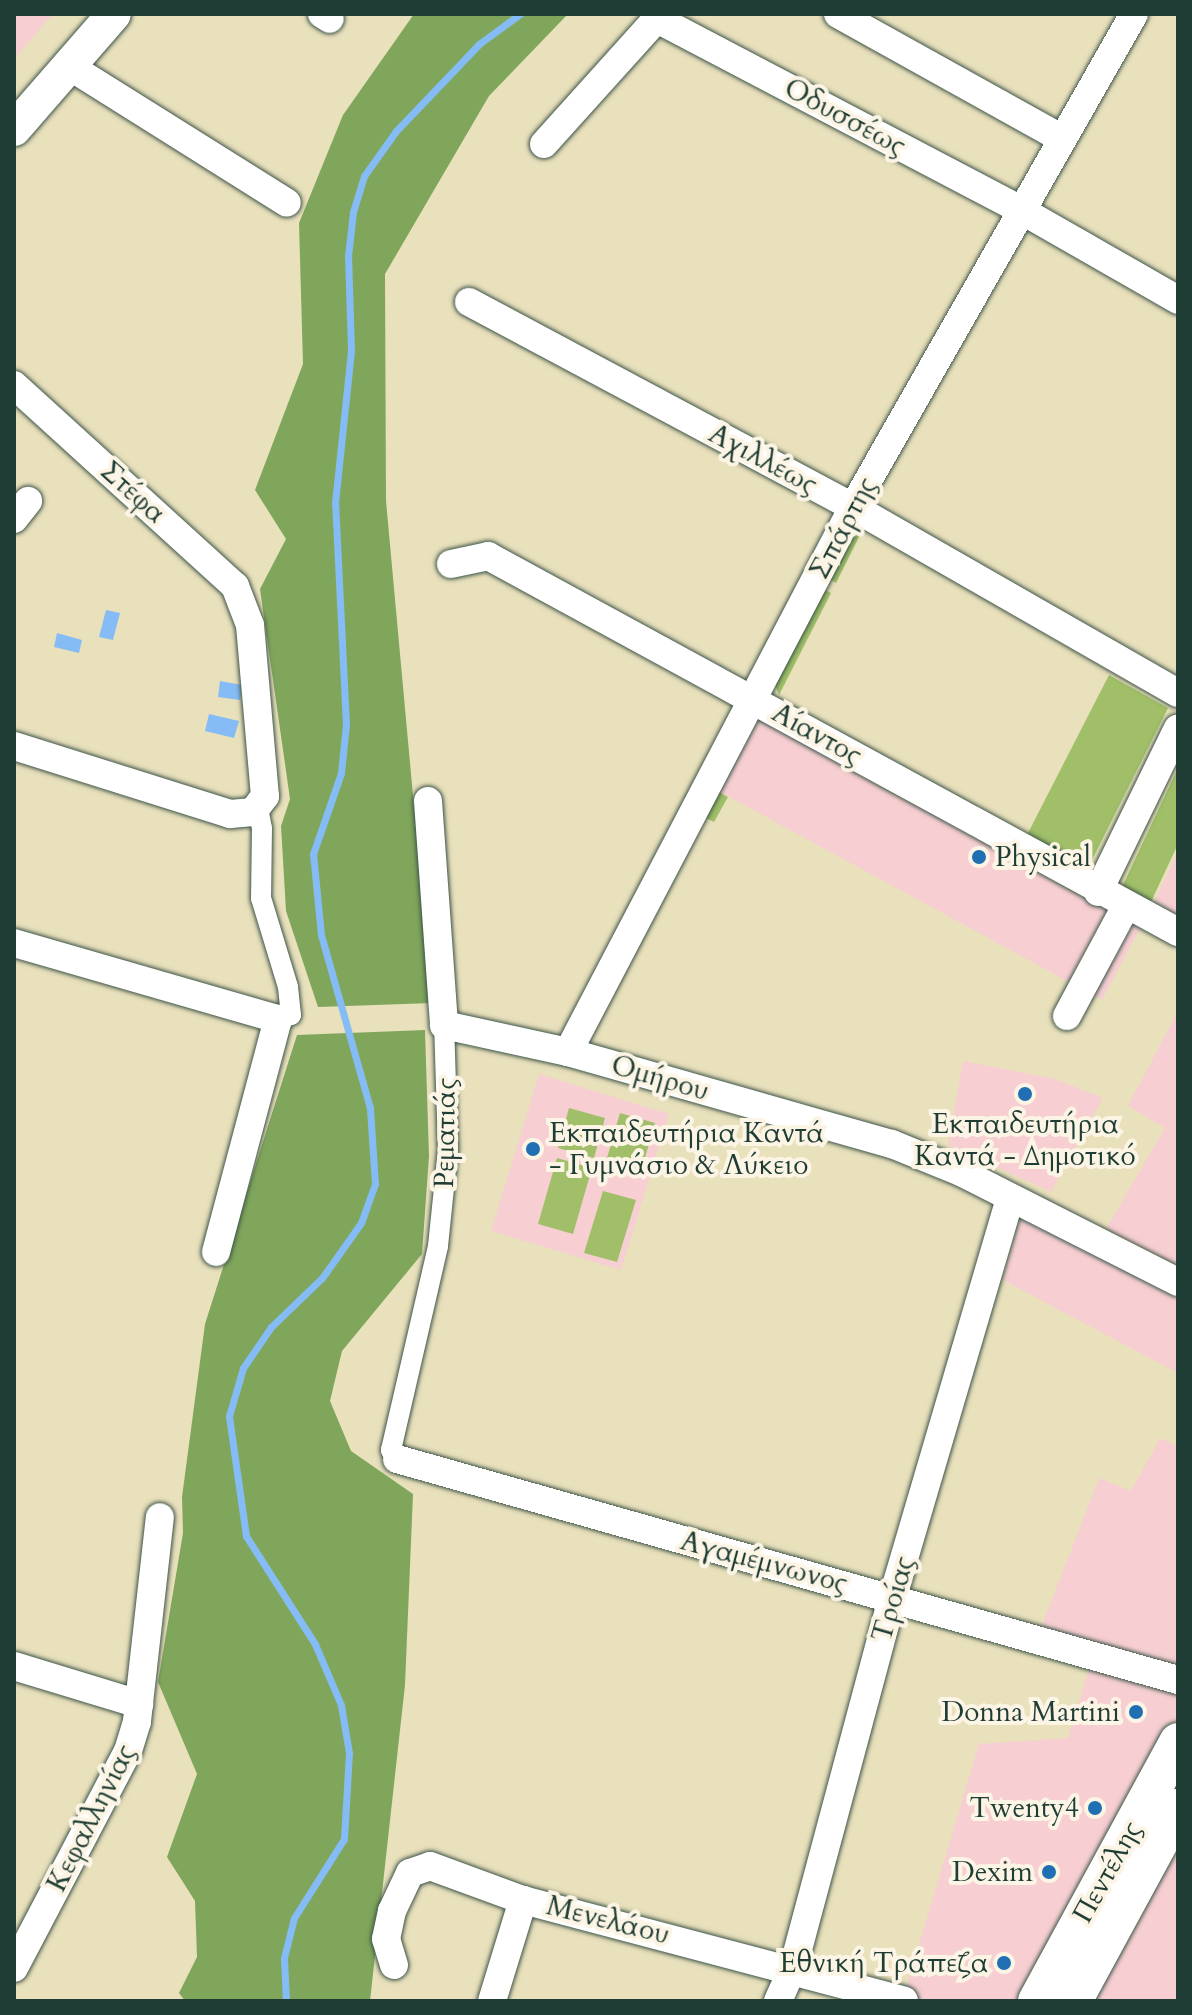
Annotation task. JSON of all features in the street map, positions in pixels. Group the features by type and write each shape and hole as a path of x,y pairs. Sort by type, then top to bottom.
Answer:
{"main road":[{"name":"Πεντέλης","path":"1037,2001 1178,1742"},
{"name":"Πεντέλης","path":"1073,2001 1178,1808"}],"street":[{"path":"14,129 114,14"},
{"path":"838,14 1063,139"},
{"name":"Σπάρτης","path":"568,1052 853,507 1134,14"},
{"name":"Οδυσσέως","path":"544,144 653,23 661,21 1021,210 1178,300"},
{"path":"69,66 287,203"},
{"name":"Αχιλλέως","path":"469,302 853,507 1178,693"},
{"name":"Στέφα","path":"14,385 224,575 245,604 267,778 251,812"},
{"name":"Αίαντος","path":"451,564 488,556 754,699 1098,892 1178,932"},
{"path":"1098,892 1178,728"},
{"path":"14,746 251,812 262,828 261,898 288,987 291,1015 278,1019 14,943"},
{"name":"Ρεματιάς","path":"397,1459 391,1450 440,1231 448,1149 444,1025 428,801"},
{"path":"1067,1016 1126,906"},
{"path":"216,1252 278,1019"},
{"name":"Ομήρου","path":"444,1025 568,1052 892,1144 1010,1198 1178,1282"},
{"name":"Τροίας","path":"778,2001 793,1968 893,1596 1010,1198"},
{"name":"Αγαμέμνωνος","path":"397,1459 893,1596 1178,1680"},
{"name":"Κεφαλληνίας","path":"14,1968 128,1751 139,1704 160,1517"},
{"path":"14,1666 139,1704"},
{"name":"Μενελάου","path":"394,1965 386,1930 414,1869 430,1866 523,1900 793,1968 904,2001"},
{"path":"492,2001 523,1900"}],"shaded area":[{"path":"14,14 53,14 14,59"},
{"path":"761,694 1151,909 1178,851 1178,940 1143,923 1102,1000 713,788"},
{"path":"1178,1011 1178,1373 1003,1280 1020,1215 1093,1251 1165,1128 1128,1106"},
{"path":"963,1061 1055,1079 1103,1098 1051,1192 948,1145"},
{"path":"539,1074 669,1114 621,1270 491,1231"},
{"path":"1160,1438 1178,1446 1178,2001 902,2001 979,1744 1068,1738 1095,1649 1039,1633 1099,1478 1131,1491"}],"green space":[{"path":"414,14 568,14 489,96 385,274 386,501 432,1003 318,1007 286,911 281,826 290,799 260,589 286,539 255,490 303,364 299,223 343,115"},
{"path":"860,535 836,583 828,578 853,536"},
{"path":"822,588 831,593 779,695 774,682"},
{"path":"1109,675 1168,708 1087,870 1027,835"},
{"path":"1178,768 1178,844 1151,902 1122,887"},
{"path":"712,788 728,797 714,822 698,814"},
{"path":"425,1030 429,1156 422,1254 342,1351 330,1401 351,1451 413,1494 405,1685 370,2001 185,2001 179,1993 197,1957 195,1901 167,1857 197,1774 158,1682 183,1533 182,1497 205,1324 297,1035"},
{"path":"569,1108 605,1118 594,1158 558,1148"},
{"path":"620,1113 655,1123 640,1175 605,1165"},
{"path":"557,1158 592,1168 573,1234 538,1224"},
{"path":"603,1191 636,1200 617,1262 584,1253"}],"water":[{"path":"106,610 120,613 113,640 99,637"},
{"path":"57,633 82,640 79,653 54,647"},
{"path":"220,681 242,685 240,700 218,697"},
{"path":"209,714 239,721 234,738 205,731"}],"waterway":[{"path":"286,2001 284,1958 294,1918 344,1839 349,1753 341,1705 315,1644 246,1536 229,1416 243,1368 271,1327 322,1278 361,1223 375,1184 370,1108 321,935 313,854 341,773 346,725 335,503 351,350 348,256 353,212 364,176 396,131 479,44 520,14"}],"place":[{"name":"Physical","path":"979,857"},
{"name":"Εκπαιδευτήρια Καντά - Δημοτικό","path":"1025,1094"},
{"name":"Εκπαιδευτήρια Καντά - Γυμνάσιο & Λύκειο","path":"533,1149"},
{"name":"Donna Martini","path":"1136,1712"},
{"name":"Twenty4","path":"1095,1808"},
{"name":"Dexim","path":"1049,1872"},
{"name":"Εθνική Τράπεζα","path":"1004,1963"}]}
